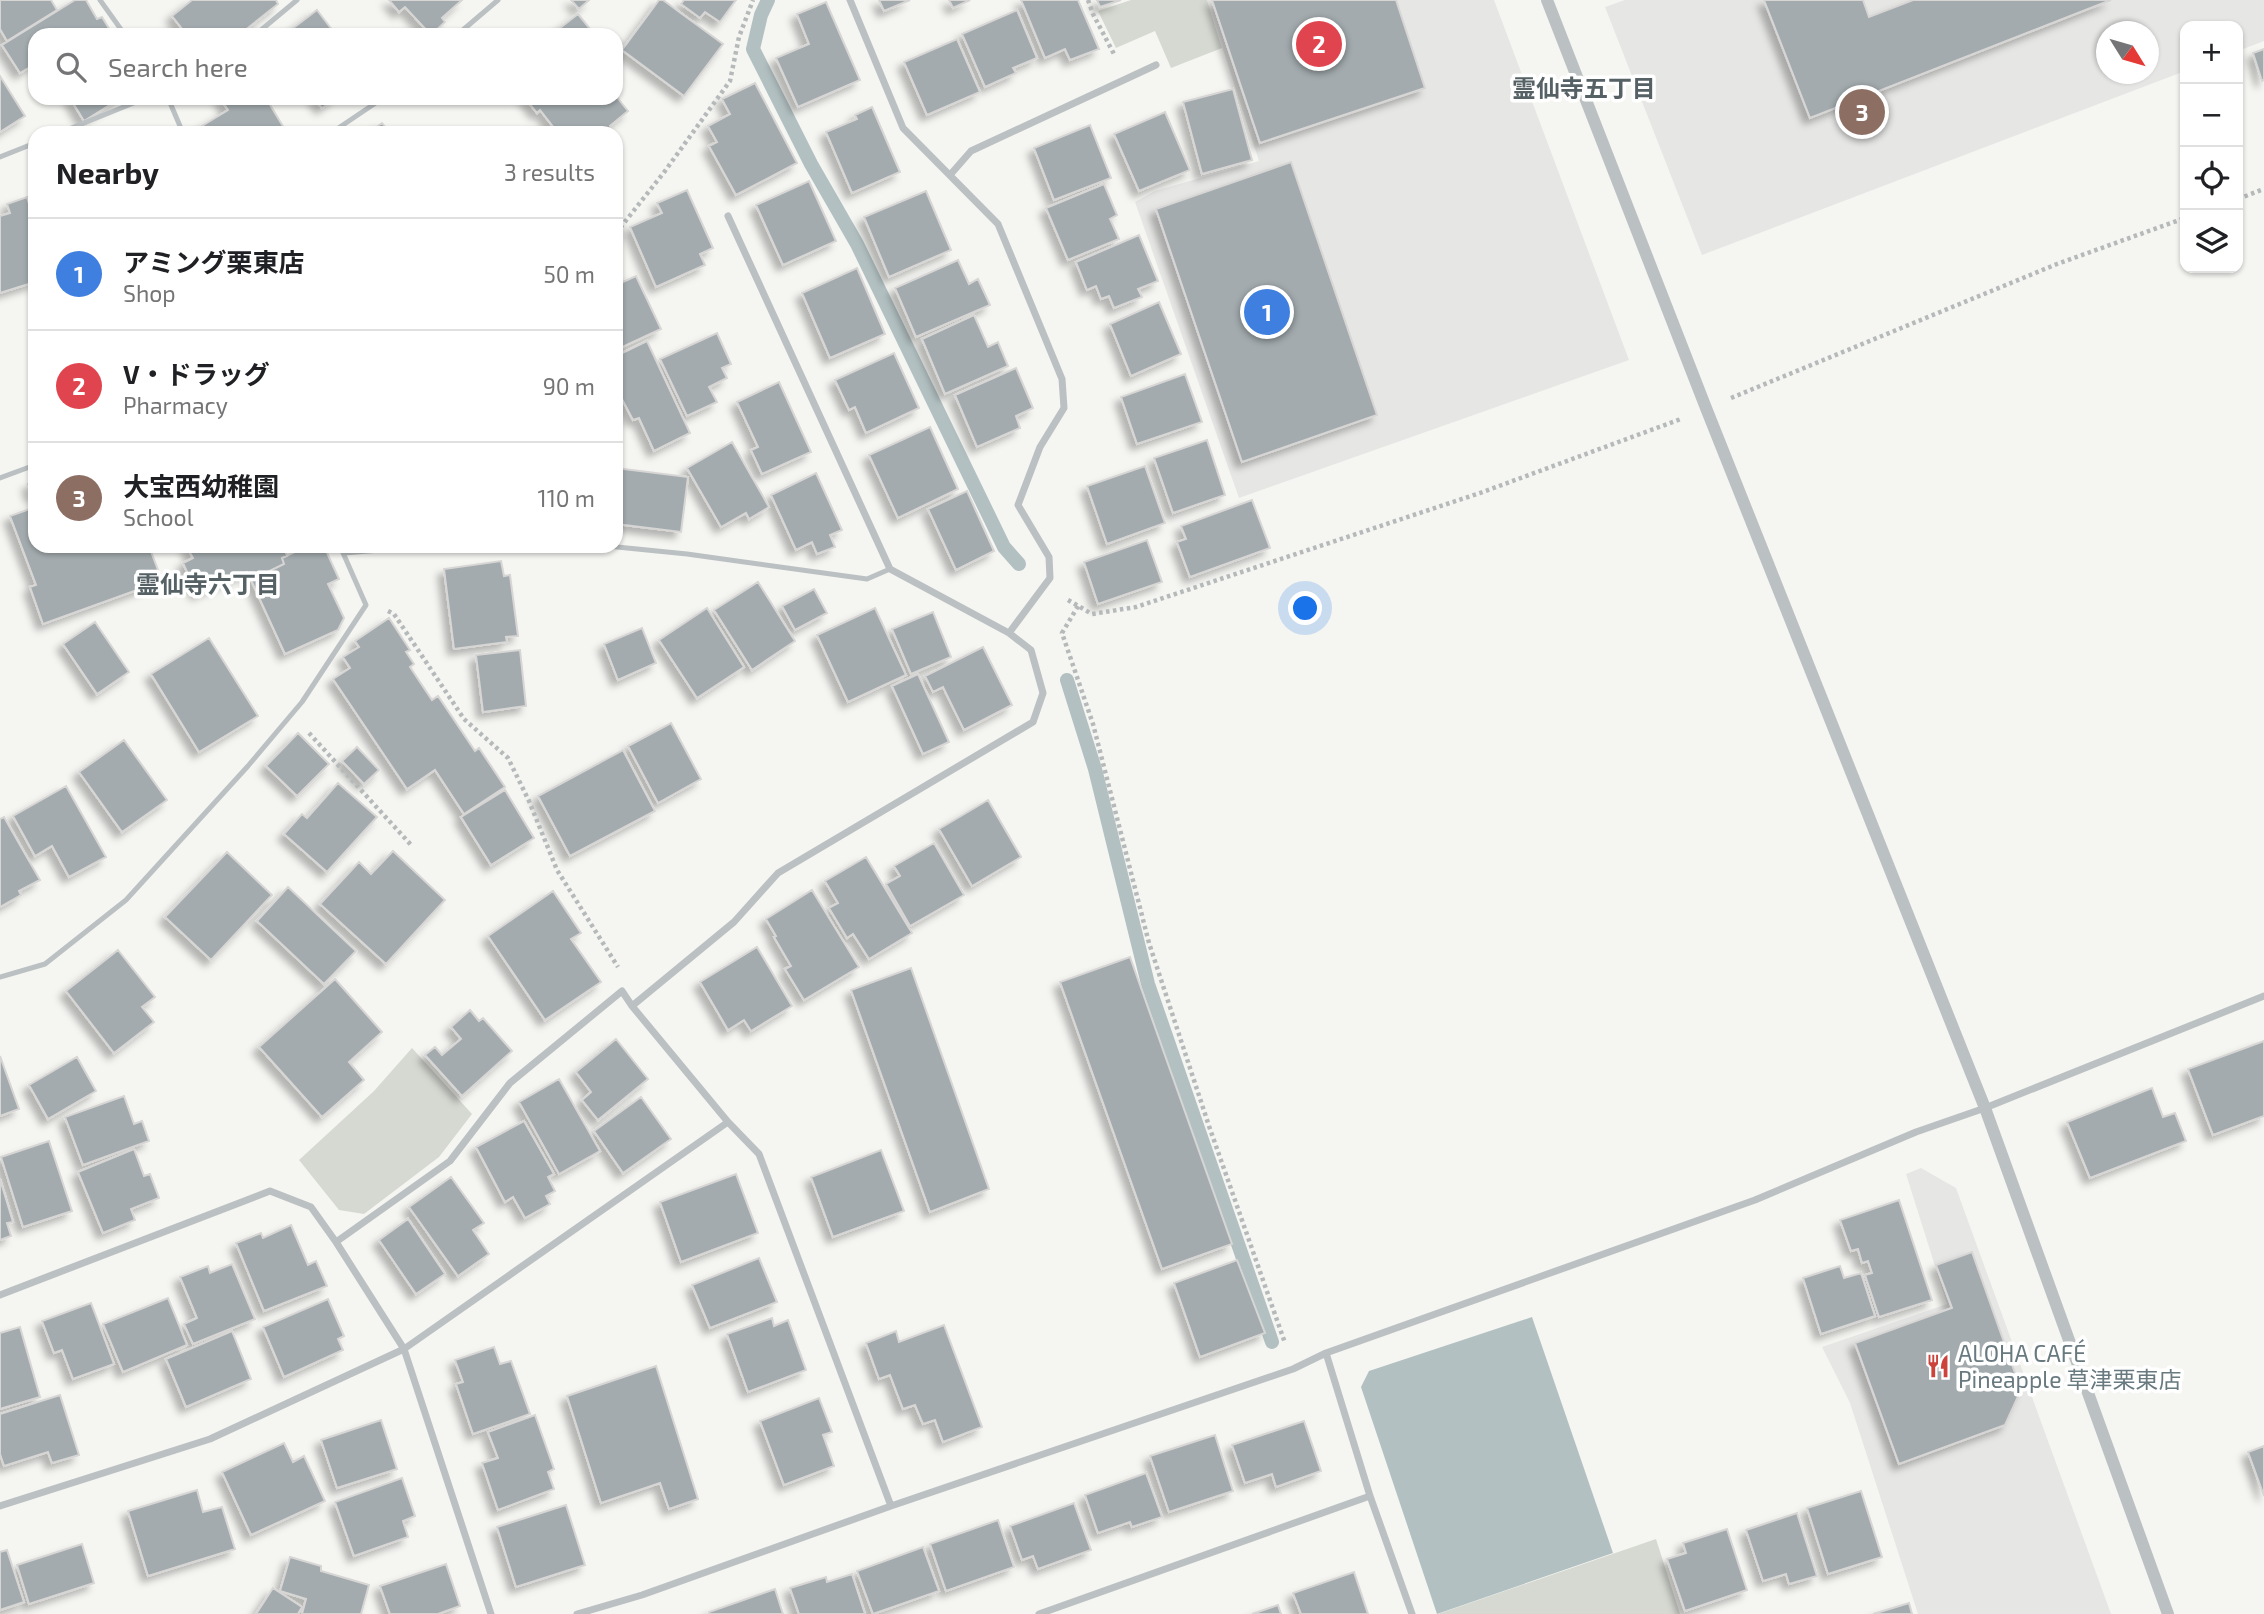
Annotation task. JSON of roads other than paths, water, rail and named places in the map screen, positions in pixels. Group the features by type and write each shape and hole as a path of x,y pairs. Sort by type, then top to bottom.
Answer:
{"street":[{"path":"850,0 903,128 998,224 1062,379 1064,408 1040,446 1018,505 1049,557 1050,578 1009,633"},
{"path":"1547,0 1706,408 1985,1108 2168,1614"},
{"path":"950,175 971,151 1156,65"},
{"path":"632,1006 734,922 778,873 1032,722 1043,693 1031,650 1009,633 890,569 728,216"},
{"path":"336,1242 450,1161 510,1083 622,991 728,1122 759,1154 891,1506"},
{"path":"577,1614 642,1595 891,1506 1293,1369 1326,1353 1755,1200 1916,1132 1985,1108 2264,996"},
{"path":"0,1506 210,1439 404,1349 728,1122"},
{"path":"0,1295 270,1191 310,1207 336,1242 404,1349 491,1614"},
{"path":"1326,1353 1370,1496 1412,1614"},
{"path":"1039,1614 1370,1496"}],"lane":[{"path":"100,0 120,28"},
{"path":"263,28 297,0"},
{"path":"465,28 498,0"},
{"path":"76,126 129,105"},
{"path":"171,105 180,126"},
{"path":"341,126 373,105"},
{"path":"0,157 28,146"},
{"path":"0,478 28,468"},
{"path":"623,548 867,579 890,569"},
{"path":"0,977 45,964 125,900 292,714 366,605 345,553"}],"waterway":[{"path":"768,0 761,15 753,49 811,164 857,244 1004,547 1019,564"},
{"path":"1067,680 1095,769 1148,984 1272,1342"}],"place":[{"name":"V・ドラッグ","path":"1319,44"},
{"name":"大宝西幼稚園","path":"1862,112"},
{"name":"アミング栗東店","path":"1267,312"},
{"name":"ALOHA CAFÉ Pineapple 草津栗東店","path":"1938,1366"}],"district":[{"name":"霊仙寺五丁目","path":"1584,87"},
{"name":"霊仙寺六丁目","path":"208,583"}]}
